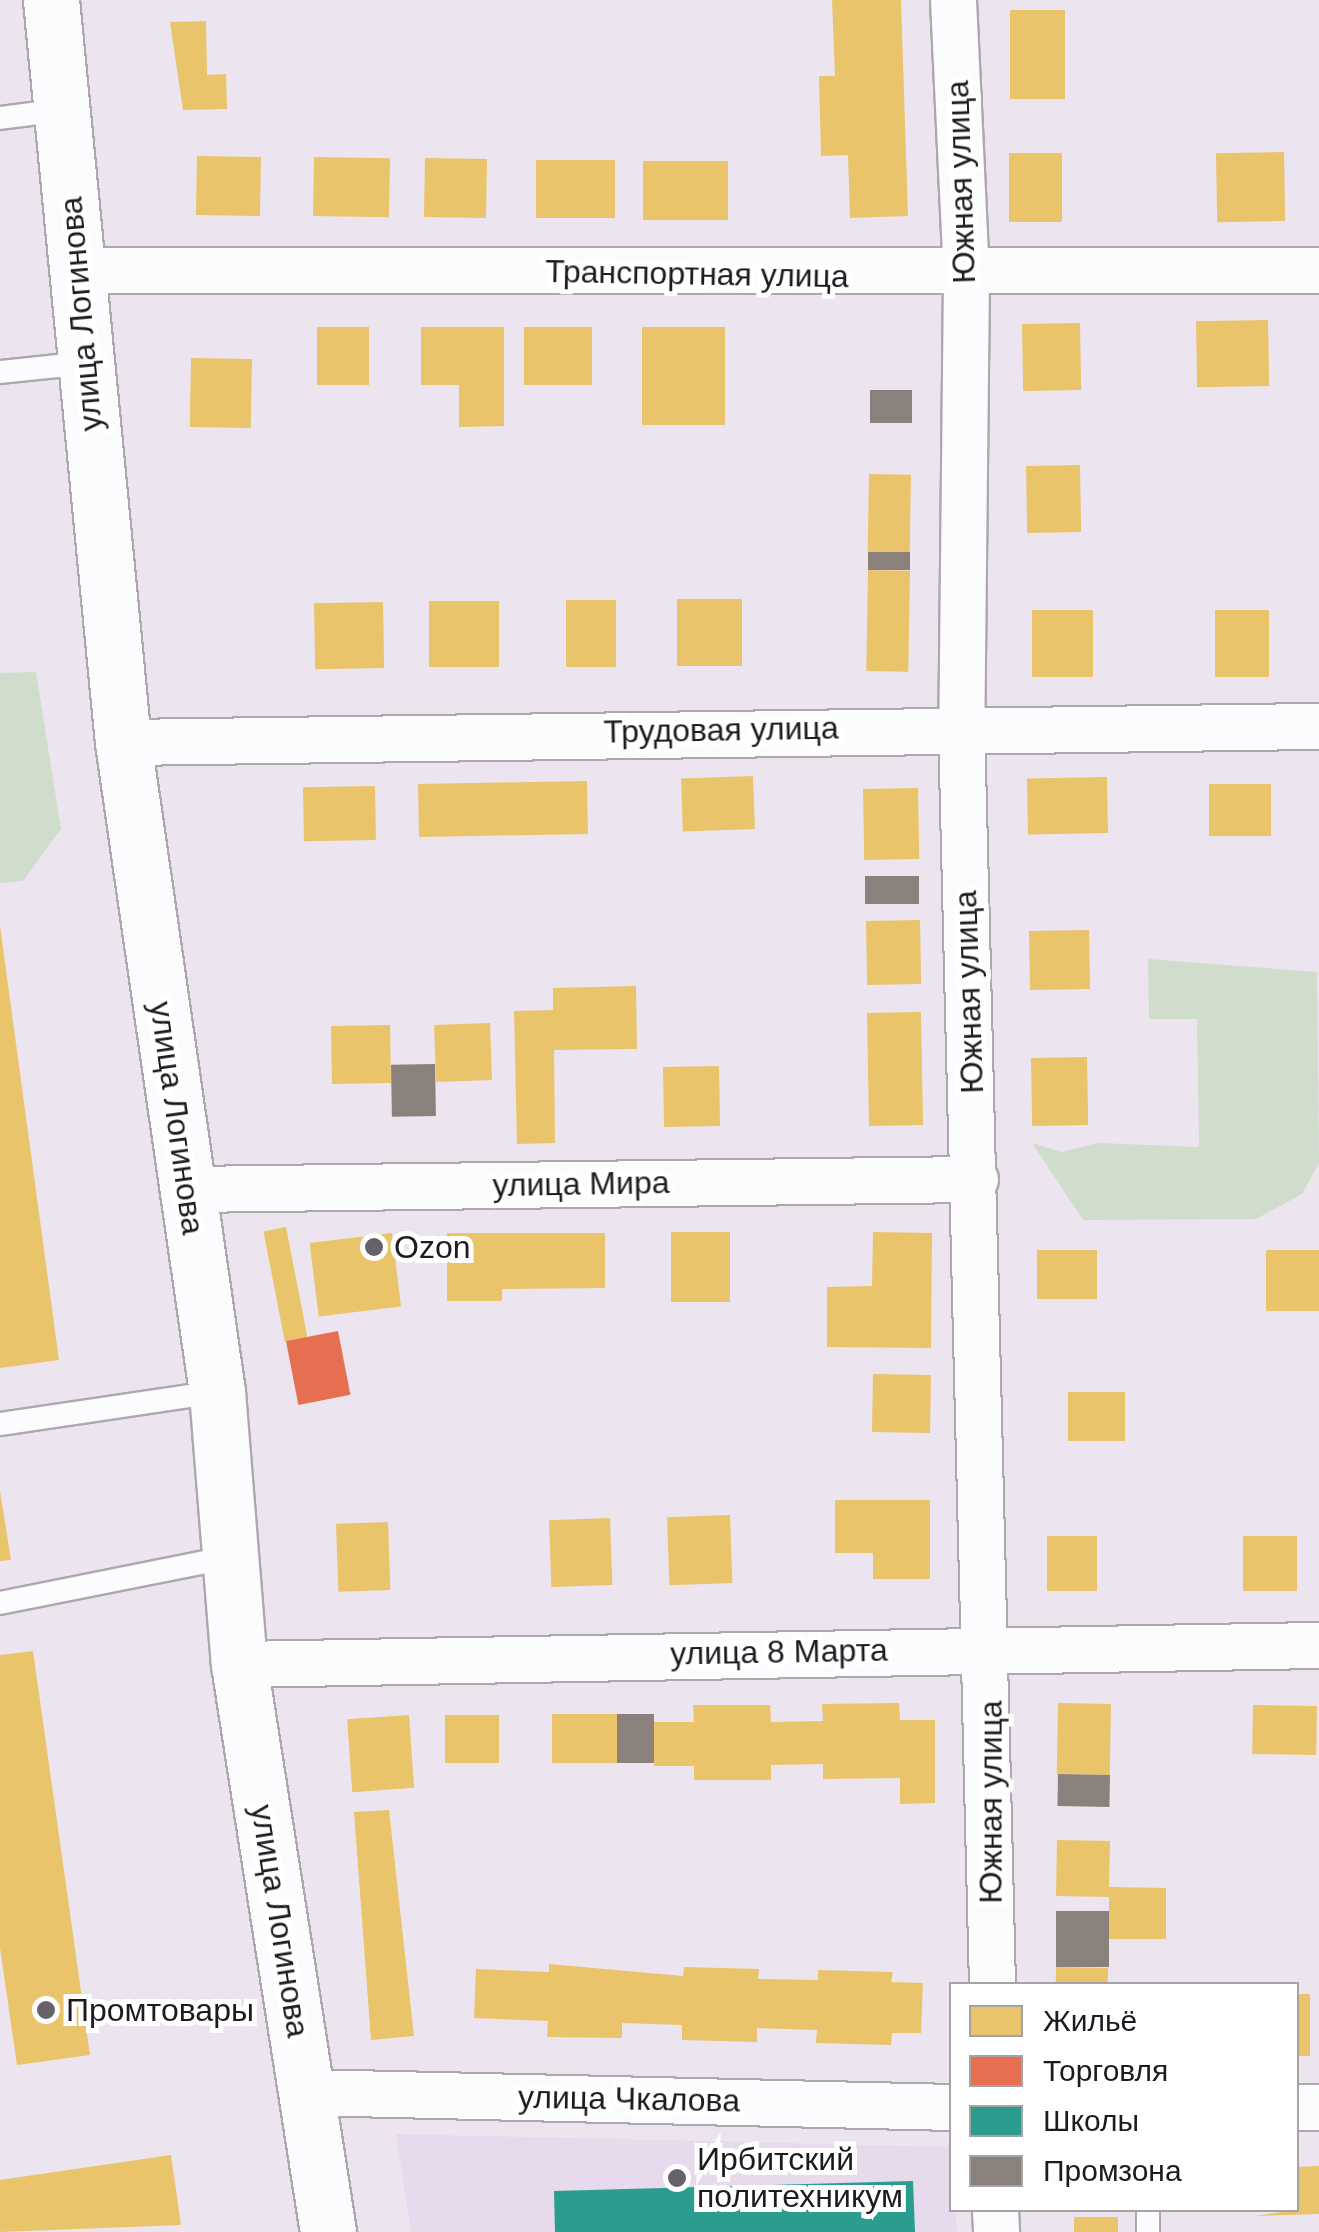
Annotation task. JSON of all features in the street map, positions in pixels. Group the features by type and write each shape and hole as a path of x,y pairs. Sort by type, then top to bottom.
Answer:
{"street":[{"name":"улица Логинова","path":"50,0 124,742 217,1392 239,1664 328,2232"},
{"name":"Южная улица","path":"953,0 966,276 961,726 990,1647 992,1982"},
{"name":"Транспортная улица","path":"75,270 966,276 1319,270"},
{"name":"Трудовая улица","path":"124,742 961,726 1319,726"},
{"name":"улица Мира","path":"187,1189 975,1179"},
{"name":"улица 8 Марта","path":"239,1664 990,1647 1319,1645"},
{"name":"улица Чкалова","path":"307,2092 949,2107"}],"lane":[{"path":"0,118 62,110"},
{"path":"0,372 85,363"},
{"path":"0,1424 217,1392"},
{"path":"0,1602 230,1557"}],"shaded area":[{"name":"Ирбитский политехникум","path":"396,2134 949,2147 949,2212 956,2212 957,2232 411,2232"}],"green space":[{"path":"36,672 61,829 23,881 0,883 0,673"},
{"path":"1148,959 1317,972 1319,1163 1302,1194 1256,1219 1083,1220 1032,1143 1062,1152 1099,1143 1199,1147 1197,1019 1149,1019"}],"building: Жильё":[{"path":"832,0 901,0 908,216 850,218 848,155 821,156 819,76 835,76"},
{"path":"1010,10 1065,10 1065,99 1010,99"},
{"path":"206,21 207,75 226,74 227,109 183,110 170,22"},
{"path":"1284,152 1285,221 1217,222 1216,153"},
{"path":"1009,153 1062,153 1062,222 1009,222"},
{"path":"197,156 261,157 260,216 196,215"},
{"path":"314,157 390,158 389,217 313,216"},
{"path":"425,158 487,159 486,218 424,217"},
{"path":"536,160 615,160 615,218 536,218"},
{"path":"643,161 728,161 728,220 643,220"},
{"path":"1268,320 1269,386 1197,387 1196,321"},
{"path":"1080,323 1081,390 1023,391 1022,324"},
{"path":"317,327 369,327 369,385 317,385"},
{"path":"421,327 504,327 504,426 459,427 459,385 421,385"},
{"path":"524,327 592,327 592,385 524,385"},
{"path":"642,327 725,327 725,425 642,425"},
{"path":"191,358 252,359 251,428 190,427"},
{"path":"1080,465 1081,532 1027,533 1026,466"},
{"path":"869,474 911,475 910,553 868,552"},
{"path":"868,570 910,571 908,672 866,671"},
{"path":"677,599 742,599 742,666 677,666"},
{"path":"566,600 616,600 616,667 566,667"},
{"path":"429,601 499,601 499,667 429,667"},
{"path":"383,602 384,668 315,669 314,603"},
{"path":"1032,610 1093,610 1093,677 1032,677"},
{"path":"1215,610 1269,610 1269,677 1215,677"},
{"path":"753,776 755,829 683,831 681,779"},
{"path":"1107,777 1108,833 1028,834 1027,778"},
{"path":"587,781 588,834 419,837 418,784"},
{"path":"1209,784 1271,784 1271,836 1209,836"},
{"path":"375,786 376,840 304,841 303,787"},
{"path":"918,788 919,859 864,860 863,789"},
{"path":"920,920 921,984 867,985 866,921"},
{"path":"0,926 59,1360 0,1368"},
{"path":"1089,930 1090,989 1030,990 1029,931"},
{"path":"636,986 637,1049 554,1050 555,1143 517,1144 514,1011 553,1010 553,988"},
{"path":"921,1012 923,1125 869,1126 867,1013"},
{"path":"490,1023 492,1080 436,1082 434,1025"},
{"path":"390,1025 391,1083 332,1084 331,1026"},
{"path":"1087,1057 1088,1125 1032,1126 1031,1058"},
{"path":"719,1066 720,1126 664,1127 663,1067"},
{"path":"286,1227 307,1337 285,1341 263,1231"},
{"path":"671,1232 730,1232 730,1302 671,1302"},
{"path":"873,1232 932,1233 931,1348 827,1347 827,1287 872,1286"},
{"path":"392,1233 401,1306 319,1317 310,1243"},
{"path":"447,1233 605,1233 605,1288 502,1289 502,1301 447,1301"},
{"path":"1037,1250 1097,1250 1097,1299 1037,1299"},
{"path":"1266,1250 1319,1250 1319,1311 1266,1311"},
{"path":"873,1374 931,1375 930,1433 872,1432"},
{"path":"1068,1392 1125,1392 1125,1441 1068,1441"},
{"path":"0,1491 11,1560 0,1561"},
{"path":"835,1500 930,1500 930,1579 873,1579 873,1553 835,1553"},
{"path":"730,1515 732,1583 669,1585 667,1517"},
{"path":"610,1518 612,1585 551,1587 549,1520"},
{"path":"388,1522 390,1590 338,1592 336,1524"},
{"path":"1047,1536 1097,1536 1097,1591 1047,1591"},
{"path":"1243,1536 1297,1536 1297,1591 1243,1591"},
{"path":"33,1651 90,2055 17,2065 0,1948 0,1655"},
{"path":"899,1703 900,1720 935,1720 935,1803 900,1804 900,1778 823,1779 823,1764 771,1765 771,1780 694,1780 694,1766 654,1766 654,1722 694,1722 693,1705 770,1705 771,1722 823,1721 822,1704"},
{"path":"1058,1703 1111,1704 1110,1775 1057,1774"},
{"path":"1253,1705 1317,1706 1316,1755 1252,1754"},
{"path":"552,1714 617,1714 617,1763 552,1763"},
{"path":"409,1715 414,1788 352,1792 347,1719"},
{"path":"445,1715 499,1715 499,1763 445,1763"},
{"path":"389,1810 414,2036 371,2040 354,1812"},
{"path":"1057,1840 1110,1841 1109,1887 1166,1888 1166,1939 1109,1939 1109,1897 1056,1896"},
{"path":"549,1964 683,1976 684,1967 759,1969 758,1979 818,1980 818,1970 893,1972 891,1982 923,1983 921,2033 892,2033 891,2045 816,2043 817,2030 757,2028 757,2042 682,2040 682,2025 622,2023 622,2038 547,2037 548,2021 474,2018 476,1969 549,1972"},
{"path":"1056,1967 1108,1968 1108,1982 1056,1982"},
{"path":"1299,1994 1310,1994 1310,2056 1299,2056"},
{"path":"171,2155 181,2225 0,2232 0,2180"},
{"path":"1319,2166 1319,2214 1255,2216 1299,2212 1299,2167"},
{"path":"1074,2217 1118,2217 1118,2232 1074,2232"}],"building: Торговля":[{"path":"338,1331 350,1395 298,1405 286,1341"}],"building: Школы":[{"path":"913,2181 915,2232 555,2232 554,2191"}],"building: Промзона":[{"path":"870,390 912,390 912,423 870,423"},
{"path":"868,552 910,552 910,570 868,570"},
{"path":"865,876 919,876 919,904 865,904"},
{"path":"435,1064 436,1116 392,1117 391,1065"},
{"path":"617,1714 654,1714 654,1763 617,1763"},
{"path":"1058,1774 1110,1775 1109,1807 1057,1806"},
{"path":"1056,1911 1109,1911 1109,1967 1056,1967"}],"place":[{"name":"Ozon","path":"374,1247"},
{"name":"Промтовары","path":"46,2010"},
{"name":"Ирбитский политехникум","path":"677,2178"}]}
